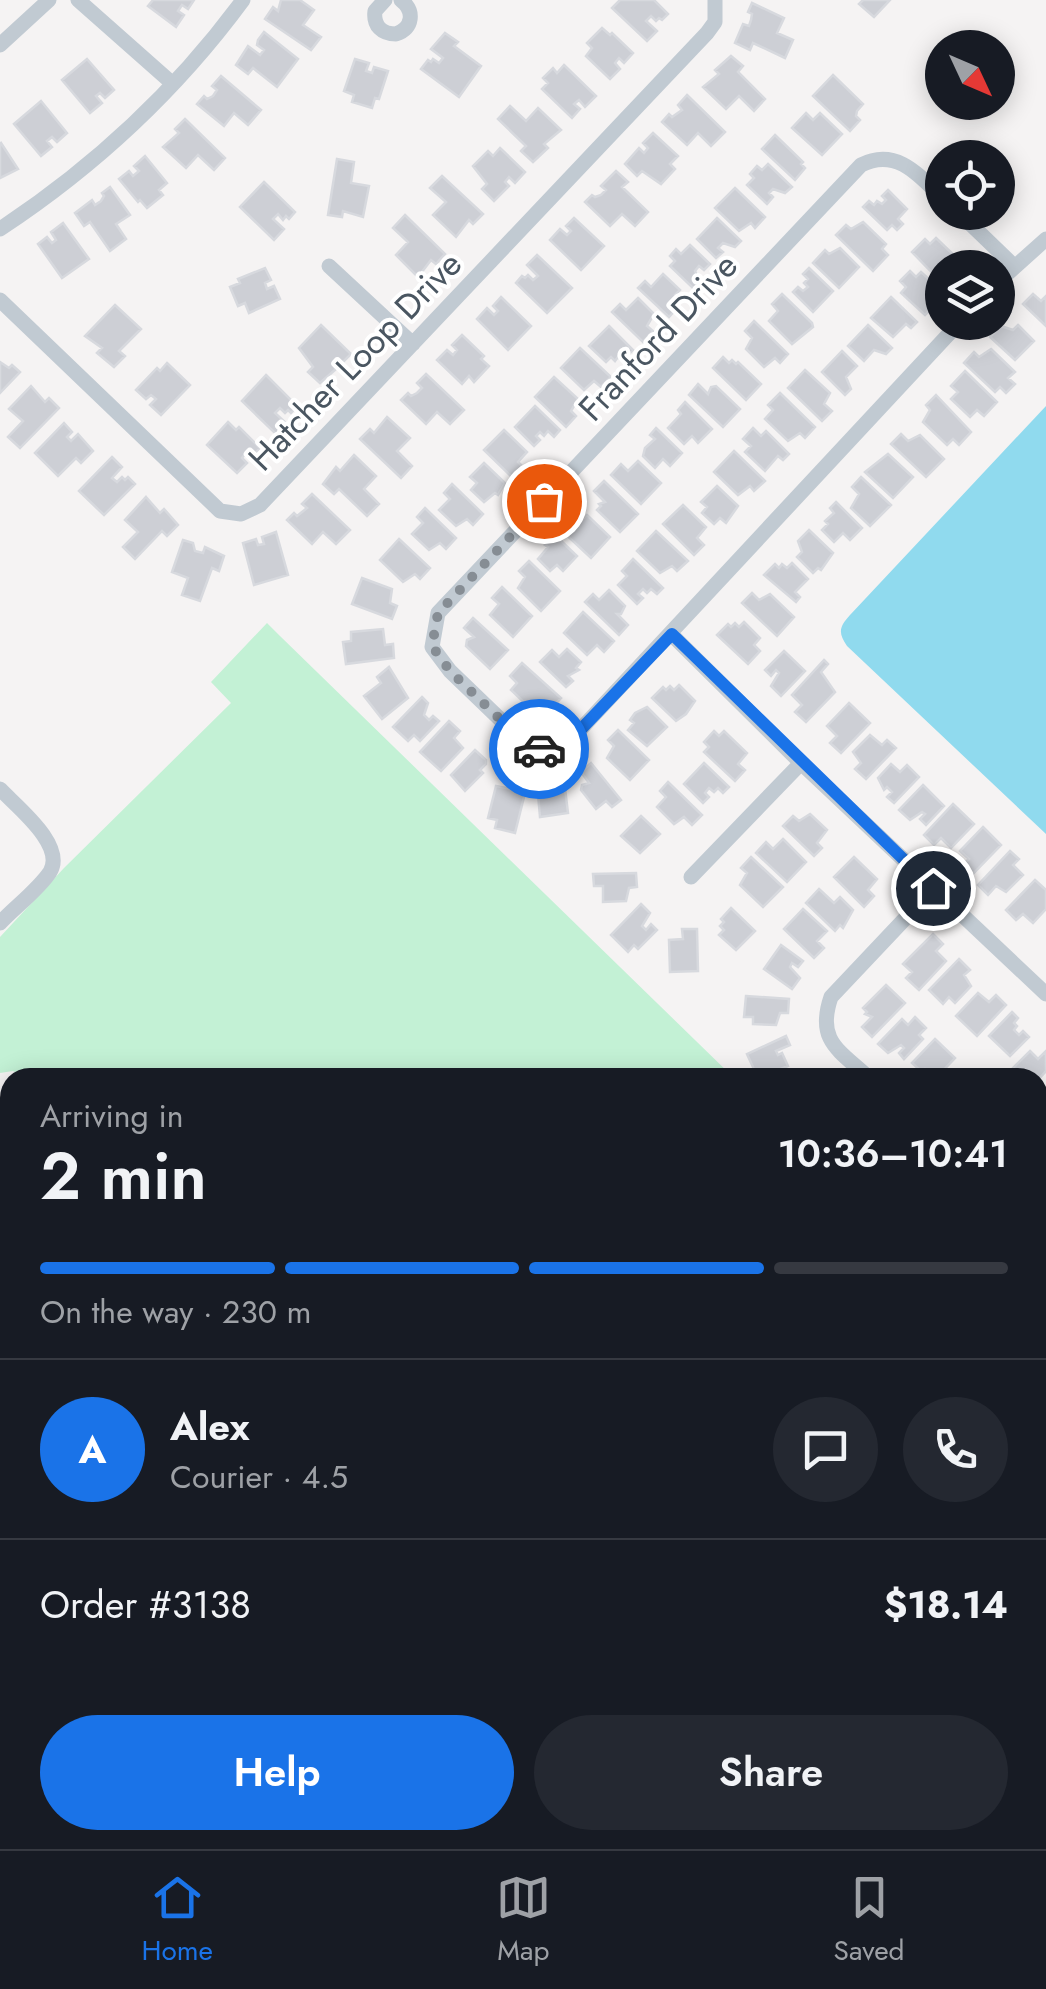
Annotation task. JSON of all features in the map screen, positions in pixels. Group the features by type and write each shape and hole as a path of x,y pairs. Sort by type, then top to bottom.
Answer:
{"street":[{"path":"0,45 49,0"},
{"path":"78,0 173,84"},
{"path":"0,229 93,162 173,84 243,0"},
{"path":"378,2 374,17 379,28 396,34 407,28 411,17 402,0"},
{"name":"Hatcher Loop Drive","path":"0,300 220,511 240,514 260,505 708,33 715,22 715,0"},
{"name":"Franford Drive","path":"925,182 897,160 882,158 861,165 438,613 432,646 450,671 529,747 546,750 565,746 943,340"},
{"path":"977,230 997,250"},
{"path":"1015,263 1046,239"},
{"path":"329,266 413,344"},
{"path":"672,634 801,763 1046,994"},
{"path":"691,877 801,763"},
{"path":"0,789 43,832 54,855 51,870 0,923"},
{"path":"858,1068 825,1030 832,996 933,888"}],"green space":[{"path":"267,623 724,1068 0,1068 0,937 231,703 211,682"}],"water":[{"path":"1046,406 1046,834 847,646 841,630 850,615"}],"building":[{"path":"153,0 194,0 188,9 182,5 178,11 184,15 176,27 148,6"},
{"path":"281,0 300,0 314,10 303,25 321,37 311,50 265,19 273,7 278,11"},
{"path":"620,0 654,0 668,14 662,20 651,16 646,21 657,31 647,41 612,8"},
{"path":"863,0 890,0 874,17 859,4"},
{"path":"752,3 784,18 777,33 793,40 785,58 753,43 750,50 735,43 743,24 749,26"},
{"path":"602,28 633,53 624,63 619,58 615,63 620,69 610,79 586,56 592,48 587,43"},
{"path":"264,32 298,59 277,87 253,68 248,74 236,65 248,46 260,55 264,50 257,45"},
{"path":"445,33 458,42 454,46 481,66 459,97 421,69 428,60 439,63 443,58 431,49"},
{"path":"731,56 743,66 738,72 765,99 754,111 739,96 726,109 703,87 719,74 715,70"},
{"path":"87,59 114,90 105,98 100,93 96,96 102,103 90,113 62,80"},
{"path":"355,59 369,63 366,71 372,73 374,67 388,71 372,108 352,102 354,95 344,91"},
{"path":"564,65 596,96 585,107 579,100 574,104 580,109 572,118 542,89 548,83 543,78 553,68 557,73"},
{"path":"833,75 863,104 856,116 860,120 850,131 813,96"},
{"path":"221,76 261,110 248,125 234,113 224,126 197,104 204,96 213,96 217,90 212,86"},
{"path":"687,95 725,132 711,146 698,133 687,145 662,122 669,114 672,117 682,110 678,105"},
{"path":"41,101 67,133 57,142 52,137 47,141 52,147 41,156 14,124"},
{"path":"510,106 526,121 538,108 561,130 544,144 548,148 533,162 521,151 526,146 498,119"},
{"path":"806,113 813,120 820,113 842,134 822,155 792,128"},
{"path":"185,119 225,158 214,170 198,155 186,168 163,147 179,133 175,129"},
{"path":"653,133 678,156 670,164 675,169 661,184 642,171 637,176 625,164 639,148 644,153 648,148 643,143"},
{"path":"775,135 803,162 805,168 795,180 762,149"},
{"path":"0,144 18,169 0,178"},
{"path":"500,148 525,172 515,183 509,177 505,182 509,186 494,201 482,189 487,184 473,166 488,151 493,156"},
{"path":"145,156 167,183 159,190 163,195 147,208 119,179 129,171 133,176 139,171 134,166"},
{"path":"337,159 354,162 351,183 369,186 363,217 343,211 342,217 328,215"},
{"path":"768,164 792,187 785,193 773,189 767,204 747,185 757,166 762,170"},
{"path":"616,171 628,182 622,187 648,212 635,226 622,214 610,226 585,202 606,190 601,186"},
{"path":"442,176 483,214 473,224 469,220 456,237 433,215 446,202 430,188"},
{"path":"264,182 295,212 289,219 286,216 283,220 278,214 273,219 284,229 274,240 240,207"},
{"path":"110,187 130,215 116,224 126,239 110,251 90,222 84,226 75,213 92,200 95,205 101,201 102,193"},
{"path":"735,188 765,217 755,228 751,223 739,231 715,208"},
{"path":"888,190 907,209 898,219 903,224 897,230 892,225 887,230 863,207 869,201 882,204 886,200 882,196"},
{"path":"405,215 445,254 436,264 431,260 418,277 396,255 408,242 393,228"},
{"path":"574,218 604,246 581,270 550,240 560,229 567,235 571,231 566,226"},
{"path":"717,218 741,241 735,247 723,243 718,248 723,252 716,258 697,239"},
{"path":"863,222 886,244 882,249 888,255 873,271 836,235 846,225 851,229"},
{"path":"63,223 89,259 62,278 38,244 47,237 52,243 56,240 51,232"},
{"path":"936,238 949,250 925,250 925,265 912,252 925,239 930,244"},
{"path":"690,245 710,264 695,271 700,282 694,289 670,266 675,261 670,256 676,249 681,254"},
{"path":"840,248 859,267 839,288 813,263 825,250 829,254"},
{"path":"537,255 572,288 547,313 516,283 522,276 533,280 538,276 527,265"},
{"path":"265,268 271,280 265,283 267,289 274,286 280,299 249,313 245,303 238,306 230,287 240,283 238,279"},
{"path":"809,268 833,291 813,312 793,292 798,287 803,291 808,287 803,274"},
{"path":"910,271 916,277 921,272 925,276 925,315 901,293 906,287 900,281"},
{"path":"663,274 680,290 675,295 679,306 669,317 638,288 645,281 651,287"},
{"path":"782,294 813,327 792,344 769,321 778,311 772,304"},
{"path":"1033,294 1041,301 1046,296 1046,326 1023,304"},
{"path":"501,297 531,326 508,350 477,319 487,308 494,315 498,311 493,306"},
{"path":"891,297 917,322 911,328 906,324 893,337 871,318"},
{"path":"638,298 654,314 647,326 653,331 643,342 612,312 620,304 626,310"},
{"path":"115,305 141,329 119,351 125,356 114,367 97,353 102,348 85,336"},
{"path":"754,321 788,354 780,363 775,358 764,367 746,349 752,338 745,331"},
{"path":"321,325 351,354 341,364 336,359 332,364 336,369 320,383 308,372 313,367 299,348"},
{"path":"868,325 892,348 886,354 874,350 864,361 848,346"},
{"path":"1018,325 1034,341 1015,360 993,340 1015,340"},
{"path":"609,326 633,350 622,361 611,357 606,362 589,346"},
{"path":"462,335 489,366 474,382 469,376 462,384 437,360 447,350 453,355 457,350 452,345"},
{"path":"580,348 611,377 601,387 594,381 584,390 561,368"},
{"path":"991,349 1015,372 1008,378 1015,384 1006,393 1000,387 995,392 964,363 974,352 979,357"},
{"path":"842,351 857,366 846,377 851,389 845,395 822,372"},
{"path":"723,357 729,363 738,362 761,384 746,400 713,368"},
{"path":"0,362 20,372 0,393"},
{"path":"167,363 190,385 161,415 150,405 156,399 151,395 146,399 136,390"},
{"path":"805,370 830,393 824,404 832,411 822,421 788,388"},
{"path":"965,371 997,402 984,416 977,410 970,417 951,399 958,392 951,386"},
{"path":"426,374 464,410 450,424 437,412 426,424 401,400 422,388 417,383"},
{"path":"266,375 297,406 291,413 280,408 275,413 286,423 276,434 242,401"},
{"path":"554,377 578,399 571,411 576,416 566,427 535,397"},
{"path":"698,384 708,394 716,386 740,409 723,427 689,395"},
{"path":"31,386 45,402 49,398 59,408 20,448 8,437 23,421 9,409"},
{"path":"780,393 815,427 805,438 800,433 788,441 765,419 773,410 768,405"},
{"path":"936,395 971,432 959,445 953,439 947,445 923,422 930,410 926,405"},
{"path":"685,402 712,429 698,443 692,436 684,444 668,428 681,414 678,410"},
{"path":"535,406 560,430 554,437 548,431 544,436 540,432 536,436 540,440 534,446 515,427"},
{"path":"387,417 410,438 397,451 412,466 401,478 360,439 370,429 374,433"},
{"path":"228,422 236,430 239,427 260,448 251,458 246,453 242,458 247,463 237,473 207,445"},
{"path":"64,423 72,432 67,437 71,441 78,434 93,451 81,463 76,458 58,476 35,453"},
{"path":"656,428 682,453 670,466 663,459 655,468 643,456 655,439 650,435"},
{"path":"753,428 761,436 766,431 789,454 783,460 778,456 765,471 745,452 751,446 743,439"},
{"path":"504,430 527,452 518,462 525,469 515,480 484,450"},
{"path":"901,434 908,441 920,435 944,459 926,477 891,444"},
{"path":"734,451 765,481 754,491 750,486 738,495 714,472"},
{"path":"888,454 913,477 893,498 865,472"},
{"path":"354,455 376,476 364,489 379,504 367,516 339,489 334,494 323,484 336,467 340,471"},
{"path":"112,457 122,467 112,478 117,482 128,477 135,484 104,515 79,491"},
{"path":"638,461 661,483 641,504 611,475 621,464 628,471"},
{"path":"484,463 505,483 498,495 495,493 484,502 471,490 477,483 470,477"},
{"path":"861,477 891,505 870,526 851,508 859,494 852,487"},
{"path":"604,481 638,514 620,532 597,510 605,502 594,491"},
{"path":"452,484 483,514 473,525 467,519 456,526 439,510 450,499 444,493"},
{"path":"717,486 738,506 726,523 720,518 714,524 702,513 707,507 701,502"},
{"path":"312,494 350,530 336,544 323,532 312,544 287,520 307,508 302,504"},
{"path":"146,497 178,525 167,536 162,531 135,559 123,547 138,532 125,520"},
{"path":"836,502 862,528 850,540 843,533 834,542 822,530 834,513 830,508"},
{"path":"683,505 706,527 697,538 704,545 694,555 663,524"},
{"path":"425,508 456,538 446,549 440,543 429,550 412,534 423,523 417,517"},
{"path":"587,515 610,537 591,558 560,529 570,518 577,525"},
{"path":"809,530 833,553 821,570 813,573 797,557 802,552 798,541"},
{"path":"656,531 688,561 677,571 672,566 660,573 637,551"},
{"path":"276,532 288,575 254,585 243,543 256,539 258,545 264,544 262,537"},
{"path":"557,537 577,556 563,571 557,565 550,571 538,559 548,547 545,545"},
{"path":"399,539 430,568 420,579 415,574 403,582 380,560"},
{"path":"183,540 193,543 195,551 203,553 205,547 224,556 219,571 212,568 200,601 182,595 188,578 172,572"},
{"path":"633,559 663,588 657,594 643,589 638,594 643,598 637,604 618,585 627,576 622,571"},
{"path":"529,561 560,591 541,611 518,588 525,577 519,571"},
{"path":"792,563 808,579 795,592 800,597 796,602 764,575 775,564 787,568"},
{"path":"362,578 392,589 390,603 397,606 392,619 352,604"},
{"path":"502,587 532,616 513,637 490,615 499,604 492,598"},
{"path":"609,590 625,606 617,614 628,625 619,635 585,602 593,594 599,600"},
{"path":"752,593 759,600 770,594 794,617 777,636 742,603"},
{"path":"583,612 614,641 604,652 597,645 587,655 564,633"},
{"path":"473,618 508,650 490,669 466,646 467,640 474,637 464,628"},
{"path":"744,622 760,638 754,645 760,651 748,664 717,635 728,624 739,627"},
{"path":"383,629 385,645 393,644 394,658 346,664 343,642 351,641 351,632"},
{"path":"567,649 581,662 576,668 579,670 568,676 573,681 566,687 540,662 552,650 559,657"},
{"path":"784,651 805,671 781,696 771,686 779,673 776,670 771,676 765,670"},
{"path":"824,660 828,664 821,672 835,692 806,722 795,712 802,705 792,695"},
{"path":"522,663 561,698 551,709 544,702 534,712 511,690 517,683 510,676"},
{"path":"389,667 408,698 382,719 364,696 381,683 377,677"},
{"path":"679,685 695,701 676,721 652,698 663,687 674,690"},
{"path":"422,697 428,703 424,715 439,721 420,741 414,735 408,741 393,727"},
{"path":"849,703 870,723 841,753 830,743 837,736 827,726"},
{"path":"647,707 667,727 647,746 628,730 635,713"},
{"path":"449,721 460,731 454,738 463,748 441,771 420,752"},
{"path":"618,730 649,760 630,780 607,758 614,746 608,740"},
{"path":"714,731 719,736 724,731 747,753 738,764 745,770 735,781 704,752 709,747 704,742"},
{"path":"870,735 882,745 887,740 896,748 866,779 855,769 861,763 853,752"},
{"path":"475,750 486,764 480,770 483,773 465,791 451,775"},
{"path":"591,763 621,800 612,807 606,801 596,809 581,790 582,785 589,783 581,772"},
{"path":"704,763 729,787 723,793 718,788 714,792 709,788 705,793 709,797 703,803 684,784"},
{"path":"891,764 900,772 907,765 919,777 894,803 887,797 892,792 887,787 884,790 878,778"},
{"path":"564,780 568,813 540,817 538,794 545,793 549,782"},
{"path":"513,782 527,785 515,833 495,828 497,820 488,818 496,786 511,789"},
{"path":"668,782 702,815 692,825 684,817 674,824 657,807 666,797 660,791"},
{"path":"923,785 944,806 926,825 920,819 925,814 922,812 910,820 899,810"},
{"path":"953,804 974,824 951,848 941,838 934,845 924,835"},
{"path":"810,814 827,830 817,843 822,848 814,856 783,826 793,816 799,821"},
{"path":"641,816 660,834 640,853 621,836"},
{"path":"983,827 1001,845 968,879 958,869 969,859 960,851"},
{"path":"783,839 806,862 787,882 756,853 766,842 773,849"},
{"path":"1010,851 1019,859 1013,865 1023,875 1006,892 996,886 988,895 978,885"},
{"path":"751,857 783,887 763,907 740,885 747,873 741,868"},
{"path":"854,857 877,879 868,890 874,896 864,907 834,877"},
{"path":"636,873 637,887 629,888 626,901 603,902 603,886 594,886 593,874"},
{"path":"1035,880 1046,890 1046,909 1033,923 1023,914 1016,920 1006,910"},
{"path":"819,889 834,903 840,897 853,910 843,928 840,925 835,931 806,903"},
{"path":"641,904 650,913 642,926 646,930 651,924 657,930 638,949 634,945 628,952 611,935"},
{"path":"731,908 755,931 736,950 719,935 724,930 721,919"},
{"path":"803,909 827,931 817,941 824,948 814,958 784,929"},
{"path":"682,929 697,929 698,971 670,972 669,940 683,939"},
{"path":"933,934 943,944 936,951 946,961 919,990 906,978 912,972 903,964"},
{"path":"781,945 803,961 798,967 792,963 790,967 800,978 792,989 764,969"},
{"path":"959,959 970,970 964,975 971,986 955,1003 949,997 943,1004 929,990"},
{"path":"886,985 905,1003 872,1037 862,1027 872,1017 863,1008"},
{"path":"978,993 989,1002 996,995 1006,1005 977,1036 956,1016"},
{"path":"746,996 789,999 788,1013 780,1013 776,1025 753,1024 753,1017 744,1017"},
{"path":"1012,1012 1018,1018 1014,1030 1029,1037 1010,1056 989,1036"},
{"path":"915,1017 926,1028 919,1035 923,1039 904,1059 899,1053 904,1048 901,1045 888,1053 878,1044 902,1019 908,1025"},
{"path":"786,1036 790,1045 776,1051 778,1055 782,1053 788,1066 783,1068 753,1068 747,1054"},
{"path":"935,1039 955,1058 946,1068 918,1068 912,1063"},
{"path":"1030,1051 1038,1059 1046,1051 1046,1068 1013,1068"}],"way so far":[{"path":"539,749 529,747 450,671 432,646 432,630 438,613 544,501"}],"route":[{"path":"539,749 565,746 672,634 933,888"}]}
